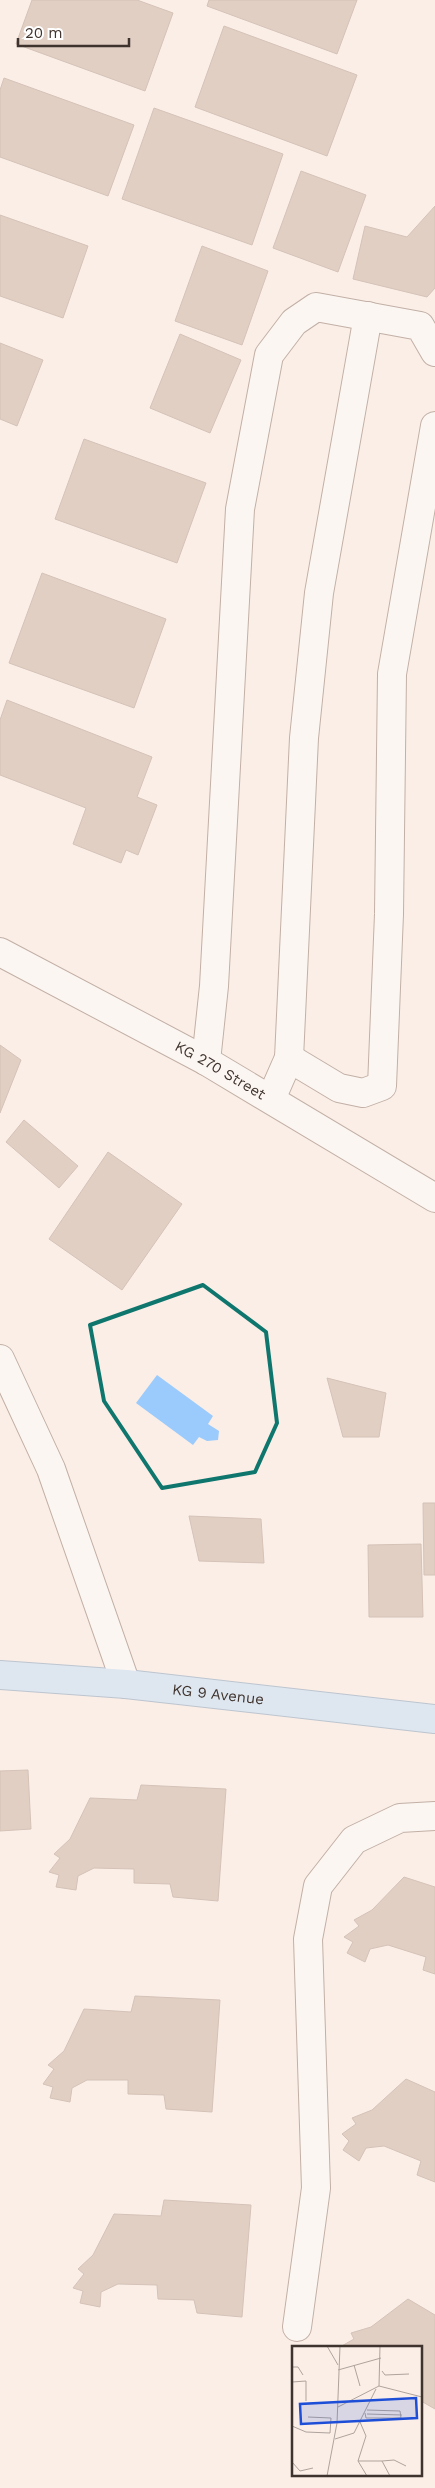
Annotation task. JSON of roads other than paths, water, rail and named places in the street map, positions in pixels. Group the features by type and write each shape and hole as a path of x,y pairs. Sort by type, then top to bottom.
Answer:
{"main road":[{"name":"KG 9 Avenue","path":"0,1675 126,1684 435,1719"}],"street":[{"path":"206,1061 214,976 240,509 270,355 294,322 316,307 420,326 435,352"},
{"path":"271,1099 289,1058 304,738 319,593 368,316"},
{"path":"289,1058 339,1088 363,1093 382,1086 389,914 392,674 435,426"},
{"name":"KG 270 Street","path":"0,952 206,1061 435,1198"},
{"path":"0,1359 51,1469 126,1684"},
{"path":"297,2328 316,2188 308,1939 318,1886 354,1840 400,1818 435,1816"}],"water":[{"path":"157,1375 213,1416 208,1424 219,1431 218,1440 207,1441 199,1437 193,1445 136,1403"}]}
